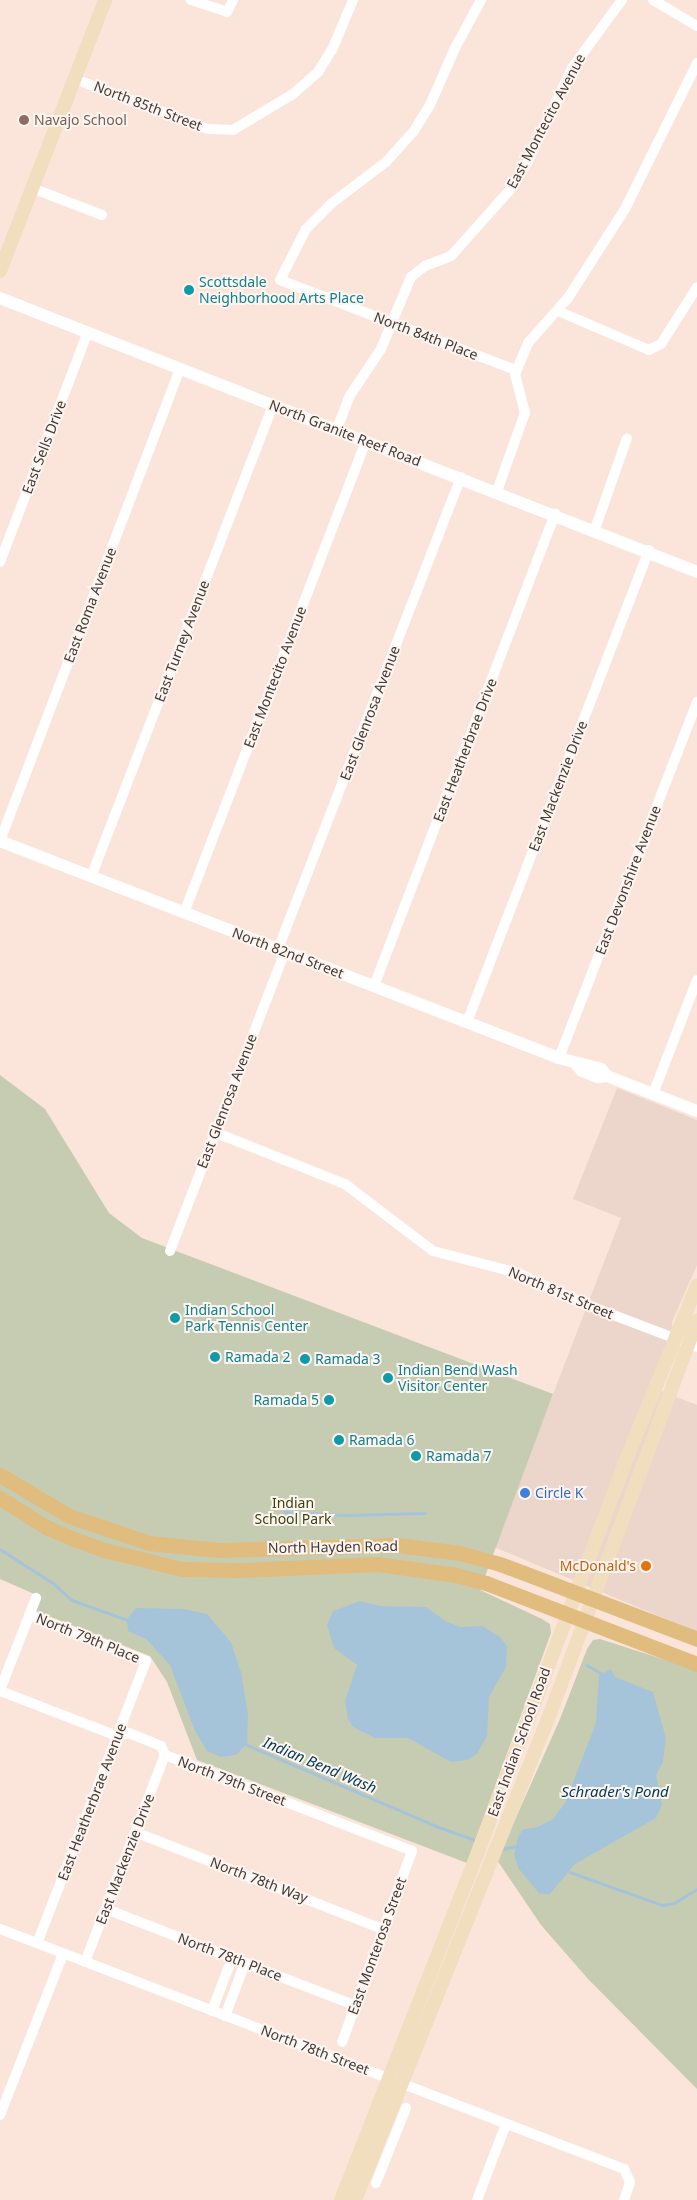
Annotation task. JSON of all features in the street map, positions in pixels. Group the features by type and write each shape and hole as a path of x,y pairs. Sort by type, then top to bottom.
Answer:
{"main road":[{"path":"0,271 105,0"},
{"name":"East Indian School Road","path":"484,1855 506,1821 586,1622 687,1343 697,1285"},
{"name":"East Indian School Road","path":"341,2200 395,2080 484,1855 492,1816 575,1593 697,1322"},
{"name":"North Hayden Road","path":"0,1475 69,1516 149,1543 219,1550 371,1544 422,1547 492,1561 697,1639"},
{"name":"North Hayden Road","path":"0,1498 46,1527 74,1539 104,1550 182,1569 404,1565 486,1583 697,1664"},
{"path":"661,1651 697,1654"},
{"name":"East Indian School Road","path":"359,2199 374,2175 390,2130 395,2080"}],"street":[{"path":"190,0 227,12 233,0"},
{"name":"North 85th Street","path":"75,78 221,132 247,123 311,78 332,50 353,0"},
{"name":"North 84th Place","path":"481,0 455,48 430,105 413,132 386,162 332,203 306,229 280,280 516,370"},
{"name":"East Montecito Avenue","path":"337,430 349,397 382,350 415,272 451,256 509,191 527,163 572,68 622,0"},
{"path":"652,0 697,26"},
{"path":"497,491 525,413 516,370 535,332 558,311 625,209 697,63"},
{"path":"32,188 102,215"},
{"path":"558,311 646,350 653,350 660,344 697,287"},
{"name":"North Granite Reef Road","path":"0,298 695,569"},
{"name":"East Sells Drive","path":"0,562 88,332"},
{"name":"East Roma Avenue","path":"0,841 180,369"},
{"name":"East Turney Avenue","path":"91,877 273,405"},
{"path":"595,529 628,438"},
{"name":"East Montecito Avenue","path":"184,913 366,441"},
{"name":"East Glenrosa Avenue","path":"170,1251 281,950 461,477"},
{"name":"East Heatherbrae Drive","path":"374,986 556,514"},
{"name":"East Mackenzie Drive","path":"467,1022 649,550"},
{"name":"East Devonshire Avenue","path":"560,1058 697,702"},
{"name":"North 82nd Street","path":"0,841 576,1064 582,1071 598,1077 606,1076 697,1111"},
{"path":"653,1094 697,980"},
{"name":"North 81st Street","path":"214,1132 345,1184 433,1251 518,1273 582,1303 687,1343"},
{"path":"0,1690 36,1598"},
{"name":"North 79th Place","path":"30,1615 146,1661"},
{"name":"East Heatherbrae Avenue","path":"37,1943 146,1661"},
{"name":"North 79th Street","path":"0,1690 117,1736 128,1733 160,1746 165,1755 412,1851"},
{"name":"East Mackenzie Drive","path":"85,1962 165,1755"},
{"name":"North 78th Way","path":"135,1832 383,1928"},
{"name":"East Monterosa Street","path":"342,2042 412,1851"},
{"name":"North 78th Place","path":"106,1909 354,2005"},
{"name":"North 78th Street","path":"0,1929 624,2169 628,2174 630,2182 624,2200"},
{"path":"0,2115 64,1954"},
{"path":"212,2011 232,1958"},
{"path":"225,2016 245,1963"},
{"path":"390,2130 406,2108"},
{"path":"477,2200 506,2124"}],"shaded area":[{"path":"617,1088 697,1120 697,1265 672,1322 673,1332 651,1387 697,1405 697,1632 494,1547 621,1218 573,1199"}],"green space":[{"name":"Indian School Park","path":"0,1075 45,1109 109,1213 142,1238 553,1394 480,1590 542,1619 550,1624 551,1633 467,1863 197,1760 167,1682 150,1656 36,1611 41,1597 0,1579"},
{"path":"600,1639 697,1670 697,2089 588,1979 541,1925 497,1860 560,1719 587,1649 593,1640"}],"water":[{"path":"360,1601 380,1606 426,1607 447,1622 461,1627 482,1626 500,1637 507,1646 506,1667 489,1697 487,1736 477,1754 467,1760 451,1762 408,1738 375,1738 353,1727 348,1719 345,1701 357,1665 334,1648 327,1625 333,1611"},
{"path":"136,1608 184,1609 207,1614 231,1642 241,1672 248,1715 247,1744 236,1755 221,1757 207,1751 195,1731 170,1665 146,1639 128,1631 127,1619"},
{"name":"Schrader's Pond","path":"611,1669 615,1677 653,1692 666,1738 663,1762 656,1775 662,1805 656,1818 575,1864 549,1895 539,1893 518,1868 514,1854 519,1835 524,1829 538,1827 553,1819 565,1803 596,1723 599,1675"}],"waterway":[{"path":"284,1512 344,1515 425,1513"},
{"name":"Indian Bend Wash","path":"0,1549 53,1583 72,1600 128,1620"},
{"path":"587,1665 601,1673"},
{"name":"Indian Bend Wash","path":"245,1744 436,1826 478,1841"},
{"name":"Indian Bend Wash","path":"502,1849 518,1846"},
{"name":"Indian Bend Wash","path":"570,1872 662,1905 674,1903 697,1889"}],"place":[{"name":"Navajo School","path":"24,120"},
{"name":"Scottsdale Neighborhood Arts Place","path":"189,290"},
{"name":"Indian School Park Tennis Center","path":"175,1318"},
{"name":"Ramada 2","path":"215,1357"},
{"name":"Ramada 3","path":"305,1359"},
{"name":"Indian Bend Wash Visitor Center","path":"388,1378"},
{"name":"Ramada 5","path":"329,1400"},
{"name":"Ramada 6","path":"339,1440"},
{"name":"Ramada 7","path":"416,1456"},
{"name":"Circle K","path":"525,1493"},
{"name":"McDonald's","path":"646,1566"}]}
